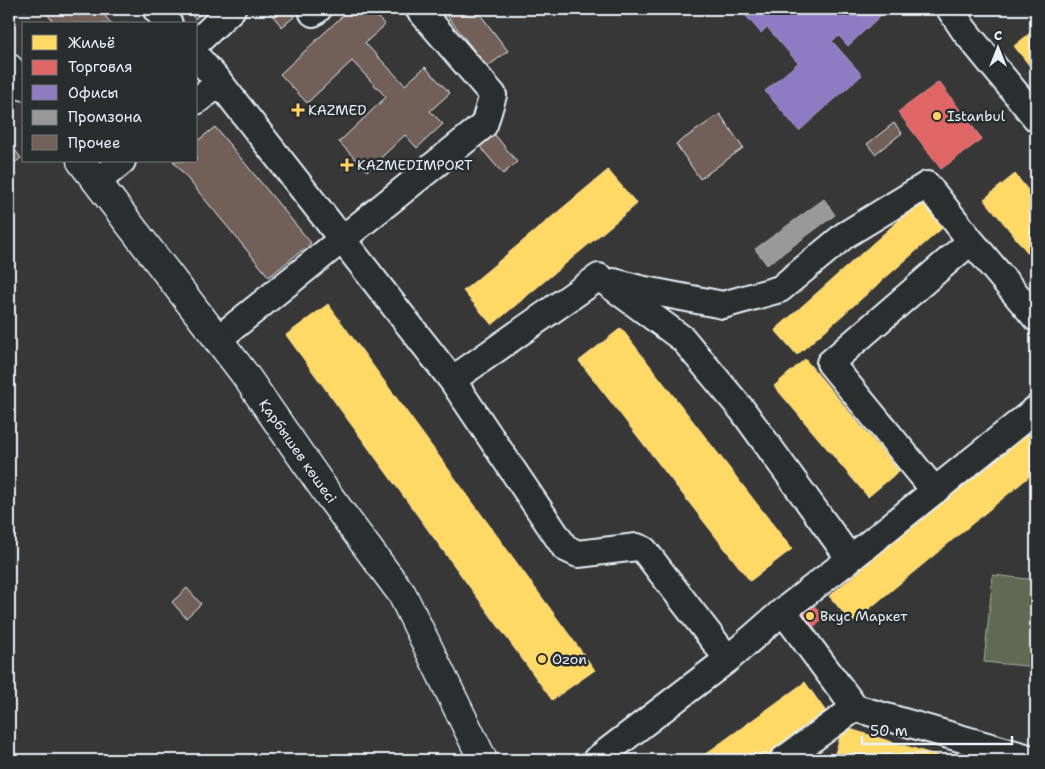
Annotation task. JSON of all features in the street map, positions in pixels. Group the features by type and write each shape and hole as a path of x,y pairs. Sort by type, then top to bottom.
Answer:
{"main road":[{"path":"9,68 22,84"},
{"name":"Қарбышев көшесі","path":"89,172 243,372 329,496 402,594 483,760"}],"street":[{"path":"156,9 167,22"},
{"path":"198,41 232,9"},
{"path":"217,340 484,126 493,95 419,9"},
{"path":"950,9 964,30 1036,118"},
{"path":"198,58 220,83 452,380 565,548 578,554 637,547 644,550 728,660"},
{"path":"198,100 220,83"},
{"path":"89,172 119,162"},
{"path":"599,277 640,290 723,305 780,289 845,235 927,185 1036,318"},
{"path":"935,491 830,363 971,241"},
{"path":"452,380 599,277"},
{"path":"599,277 683,339 743,411 850,559"},
{"path":"612,755 728,660 784,611 1036,409"},
{"path":"784,611 855,708 1036,760"},
{"path":"783,760 855,708"}],"green space":[{"path":"993,575 1036,580 1036,667 984,662"}],"building: Жильё":[{"path":"1036,28 1036,74 1014,46"},
{"path":"608,170 637,204 492,325 463,291"},
{"path":"1015,174 1036,200 1036,263 984,199"},
{"path":"924,198 947,224 797,355 775,330"},
{"path":"328,304 595,670 552,700 286,335"},
{"path":"621,328 792,549 750,581 579,361"},
{"path":"805,359 899,471 868,497 774,386"},
{"path":"1036,425 1036,471 852,623 829,596"},
{"path":"805,682 829,716 767,760 697,760"},
{"path":"843,727 952,760 833,760"}],"building: Торговля":[{"path":"939,82 982,139 941,169 898,112"},
{"name":"Вкус Маркет","path":"810,601 825,618 810,630 796,613"}],"building: Офисы":[{"path":"740,9 875,9 881,15 848,46 839,36 832,41 862,75 799,131 765,91 798,63 767,27 761,33"}],"building: Промзона":[{"path":"824,199 835,215 767,265 755,249"}],"building: Прочее":[{"path":"43,9 99,9 110,22 53,22"},
{"path":"186,9 207,9 195,19"},
{"path":"267,9 288,9 294,17 282,27"},
{"path":"350,9 370,9 385,25 365,43 405,85 425,67 450,93 430,111 443,124 417,148 405,135 367,171 339,142 386,97 352,61 307,103 280,74"},
{"path":"442,9 476,9 508,51 487,67"},
{"path":"720,114 743,148 700,179 676,144"},
{"path":"894,123 902,133 875,154 867,144"},
{"path":"215,127 311,243 269,277 174,162 198,162 198,140"},
{"path":"491,130 517,162 503,174 476,142"},
{"path":"9,142 21,158 9,167"},
{"path":"187,588 201,604 186,618 172,602"}],"place":[{"name":"KAZMED","path":"298,110"},
{"name":"Istanbul","path":"937,116"},
{"name":"KAZMEDIMPORT","path":"347,165"},
{"name":"Вкус Маркет","path":"810,616"},
{"name":"Ozon","path":"542,659"}]}
